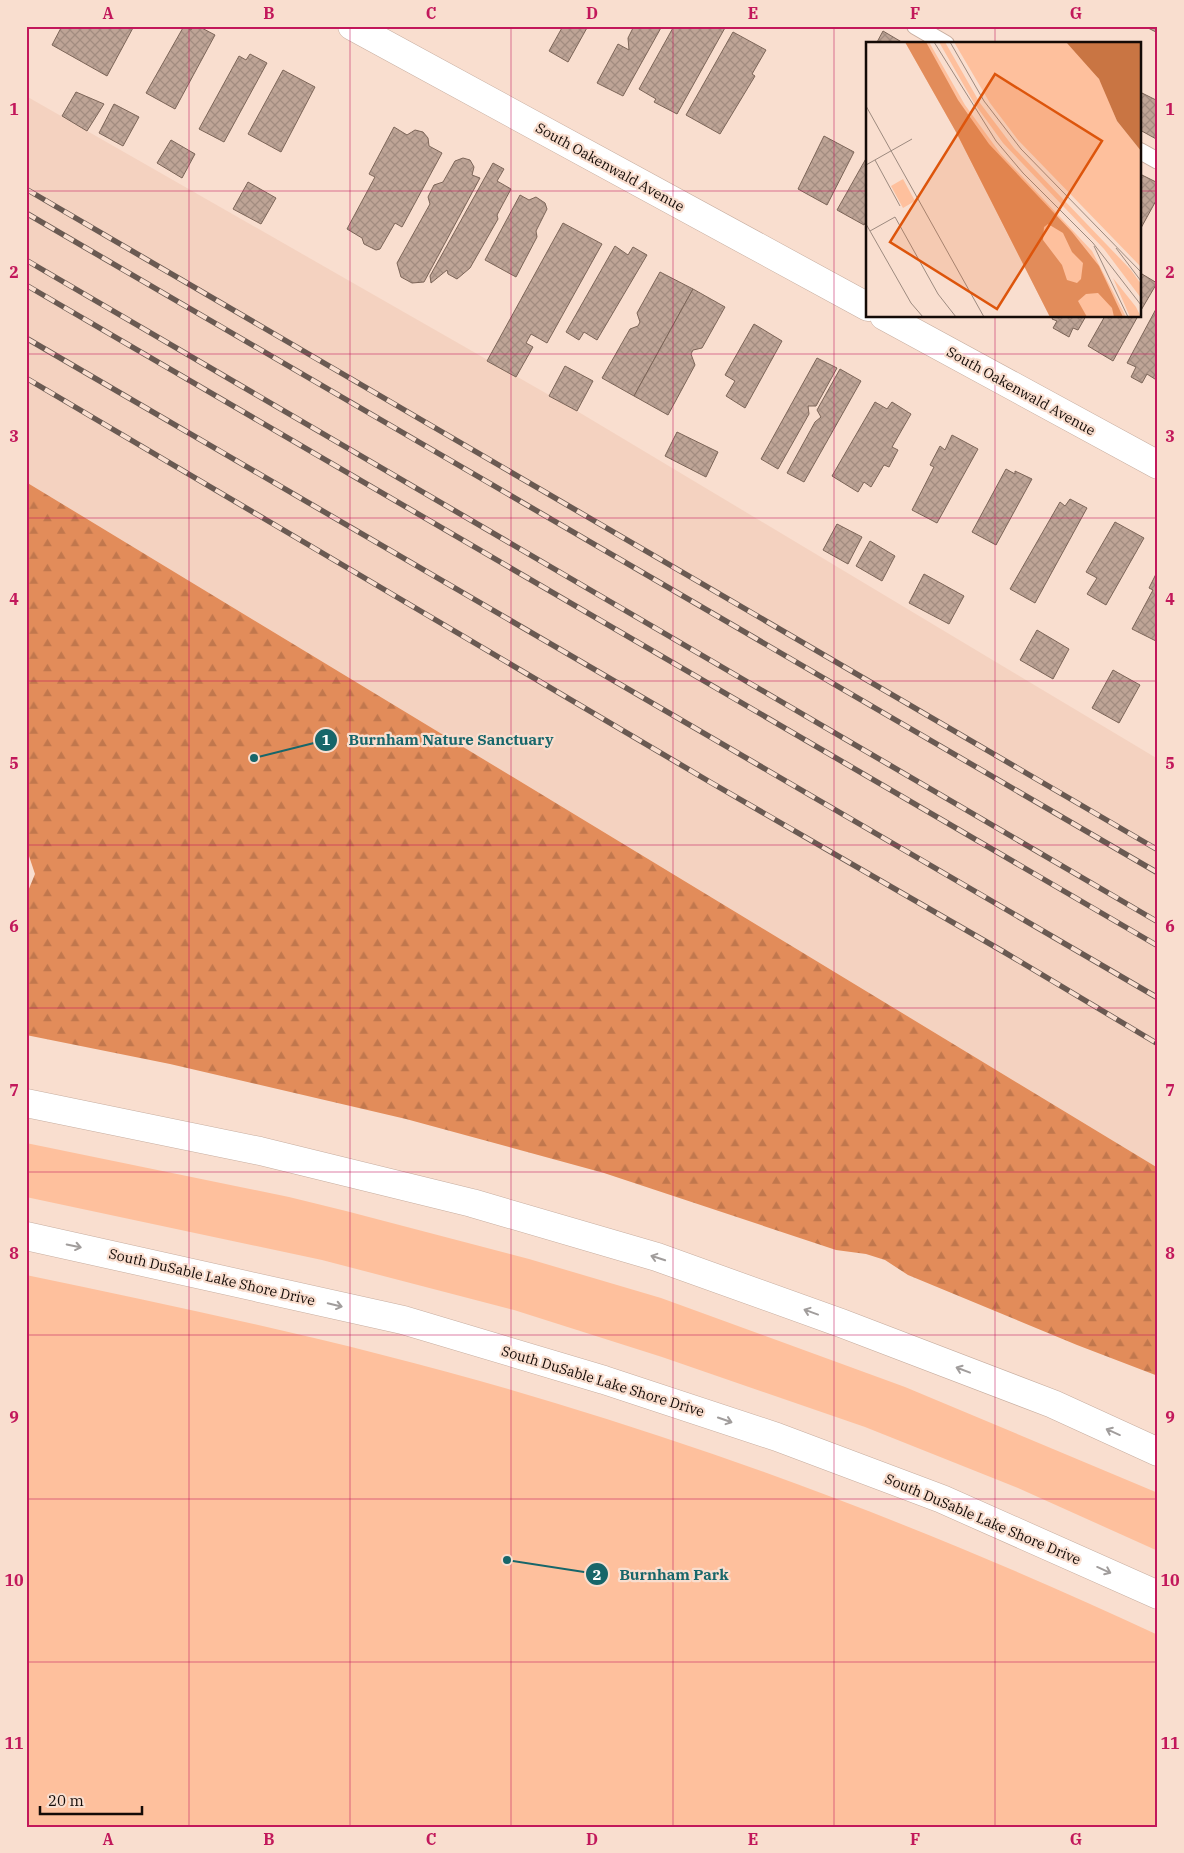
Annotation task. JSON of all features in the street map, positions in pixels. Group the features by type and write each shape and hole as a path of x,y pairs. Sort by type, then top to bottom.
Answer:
{"main road":[{"name":"South Oakenwald Avenue","path":"352,26 866,306"},
{"name":"South Oakenwald Avenue","path":"888,318 1158,465"},
{"path":"26,1103 260,1151 472,1203 657,1257 841,1323 1053,1404 1158,1452"},
{"name":"South DuSable Lake Shore Drive","path":"26,1236 403,1320 604,1380 777,1437 942,1499 1158,1595"}],"lane":[{"path":"915,26 943,42"},
{"path":"1142,152 1158,161"}],"shaded area":[{"path":"26,96 577,411 1158,759 1158,1168 26,482"},
{"path":"26,1143 289,1197 529,1259 661,1298 905,1387 1158,1493 1158,1551 1018,1488 865,1427 662,1357 514,1310 322,1260 26,1197"},
{"path":"26,1275 159,1303 359,1349 490,1384 632,1427 861,1508 1085,1601 1158,1635 1158,1827 26,1827"}],"green space":[{"path":"26,482 1158,1168 1158,1376 1077,1345 908,1275 885,1260 866,1254 836,1250 604,1173 406,1119 170,1064 26,1035 26,896 35,874 26,847"}],"building":[{"path":"62,26 134,26 107,76 52,45"},
{"path":"184,26 191,30 193,26 198,26 215,35 175,109 146,93"},
{"path":"563,26 588,26 568,62 549,51"},
{"path":"634,26 662,26 623,96 597,83 618,44 629,50 628,38"},
{"path":"674,26 726,26 677,114 654,102 656,99 639,89"},
{"path":"1144,26 1158,26 1158,33"},
{"path":"883,31 902,42 877,42"},
{"path":"733,32 766,50 752,74 755,76 720,134 686,115"},
{"path":"250,54 267,63 224,142 199,129 239,56 246,60"},
{"path":"283,70 315,87 281,152 248,134"},
{"path":"76,92 104,104 87,131 62,116"},
{"path":"1142,93 1158,101 1158,140 1142,131"},
{"path":"114,104 139,117 123,146 99,133"},
{"path":"394,127 407,135 415,130 423,132 428,138 429,146 442,153 402,227 395,223 380,249 376,250 364,244 362,238 347,229 375,177 369,174"},
{"path":"824,136 854,152 827,205 798,189"},
{"path":"171,140 195,154 182,178 157,163"},
{"path":"463,158 470,160 474,167 472,175 480,178 424,282 412,283 401,277 397,263 430,204 428,197 434,185 443,182 455,161"},
{"path":"866,159 866,222 864,225 837,210"},
{"path":"493,163 504,169 497,181 511,189 497,215 498,219 470,268 457,279 448,274 447,270 431,283 430,276"},
{"path":"1142,175 1158,183 1158,197 1142,226"},
{"path":"248,182 276,198 261,224 233,209"},
{"path":"520,195 529,200 536,197 545,203 547,209 536,231 537,237 516,277 485,260"},
{"path":"563,223 602,244 547,343 531,334 526,343 533,347 516,377 487,361"},
{"path":"615,246 628,255 633,247 647,255 597,340 584,332 579,340 566,332"},
{"path":"660,272 693,289 634,396 602,378 630,329 638,326 640,322 637,313"},
{"path":"1142,274 1157,283 1142,309"},
{"path":"693,289 725,307 702,348 693,350 691,354 695,365 668,415 634,396"},
{"path":"1156,309 1158,310 1158,381 1147,374 1142,383 1131,377 1136,367 1127,363"},
{"path":"1085,318 1078,330 1073,328 1069,337 1053,328 1057,321 1052,319"},
{"path":"1104,318 1137,318 1113,361 1088,346"},
{"path":"754,324 782,341 745,408 726,396 735,381 725,375"},
{"path":"817,358 837,368 816,406 808,406 809,414 778,469 761,459"},
{"path":"565,366 593,381 577,411 549,396"},
{"path":"840,369 861,381 804,482 787,473 815,422 821,417 817,410"},
{"path":"875,402 887,409 892,402 911,414 892,447 898,450 889,467 884,465 871,487 864,482 858,492 832,476"},
{"path":"677,432 718,452 706,477 665,456"},
{"path":"952,435 978,449 937,523 912,510 934,467 930,465 940,446 945,450"},
{"path":"1006,469 1032,479 996,545 972,532"},
{"path":"1070,499 1087,508 1035,603 1010,589 1060,502 1065,506"},
{"path":"1115,522 1144,538 1106,605 1087,594 1097,578 1086,572"},
{"path":"837,524 862,537 848,564 823,550"},
{"path":"870,541 895,556 882,581 856,566"},
{"path":"1158,570 1158,642 1132,629 1153,590 1149,588"},
{"path":"924,574 964,596 949,624 909,603"},
{"path":"1037,630 1069,649 1053,679 1020,660"},
{"path":"1113,670 1140,685 1119,723 1092,708"}],"railway":[{"path":"26,189 1158,850"},
{"path":"26,213 1158,873"},
{"path":"26,260 1158,922"},
{"path":"26,285 1158,946"},
{"path":"26,338 1158,998"},
{"path":"26,378 1158,1044"}],"place":[{"name":"Burnham Nature Sanctuary","path":"254,758"},
{"name":"Burnham Park","path":"507,1560"}]}
